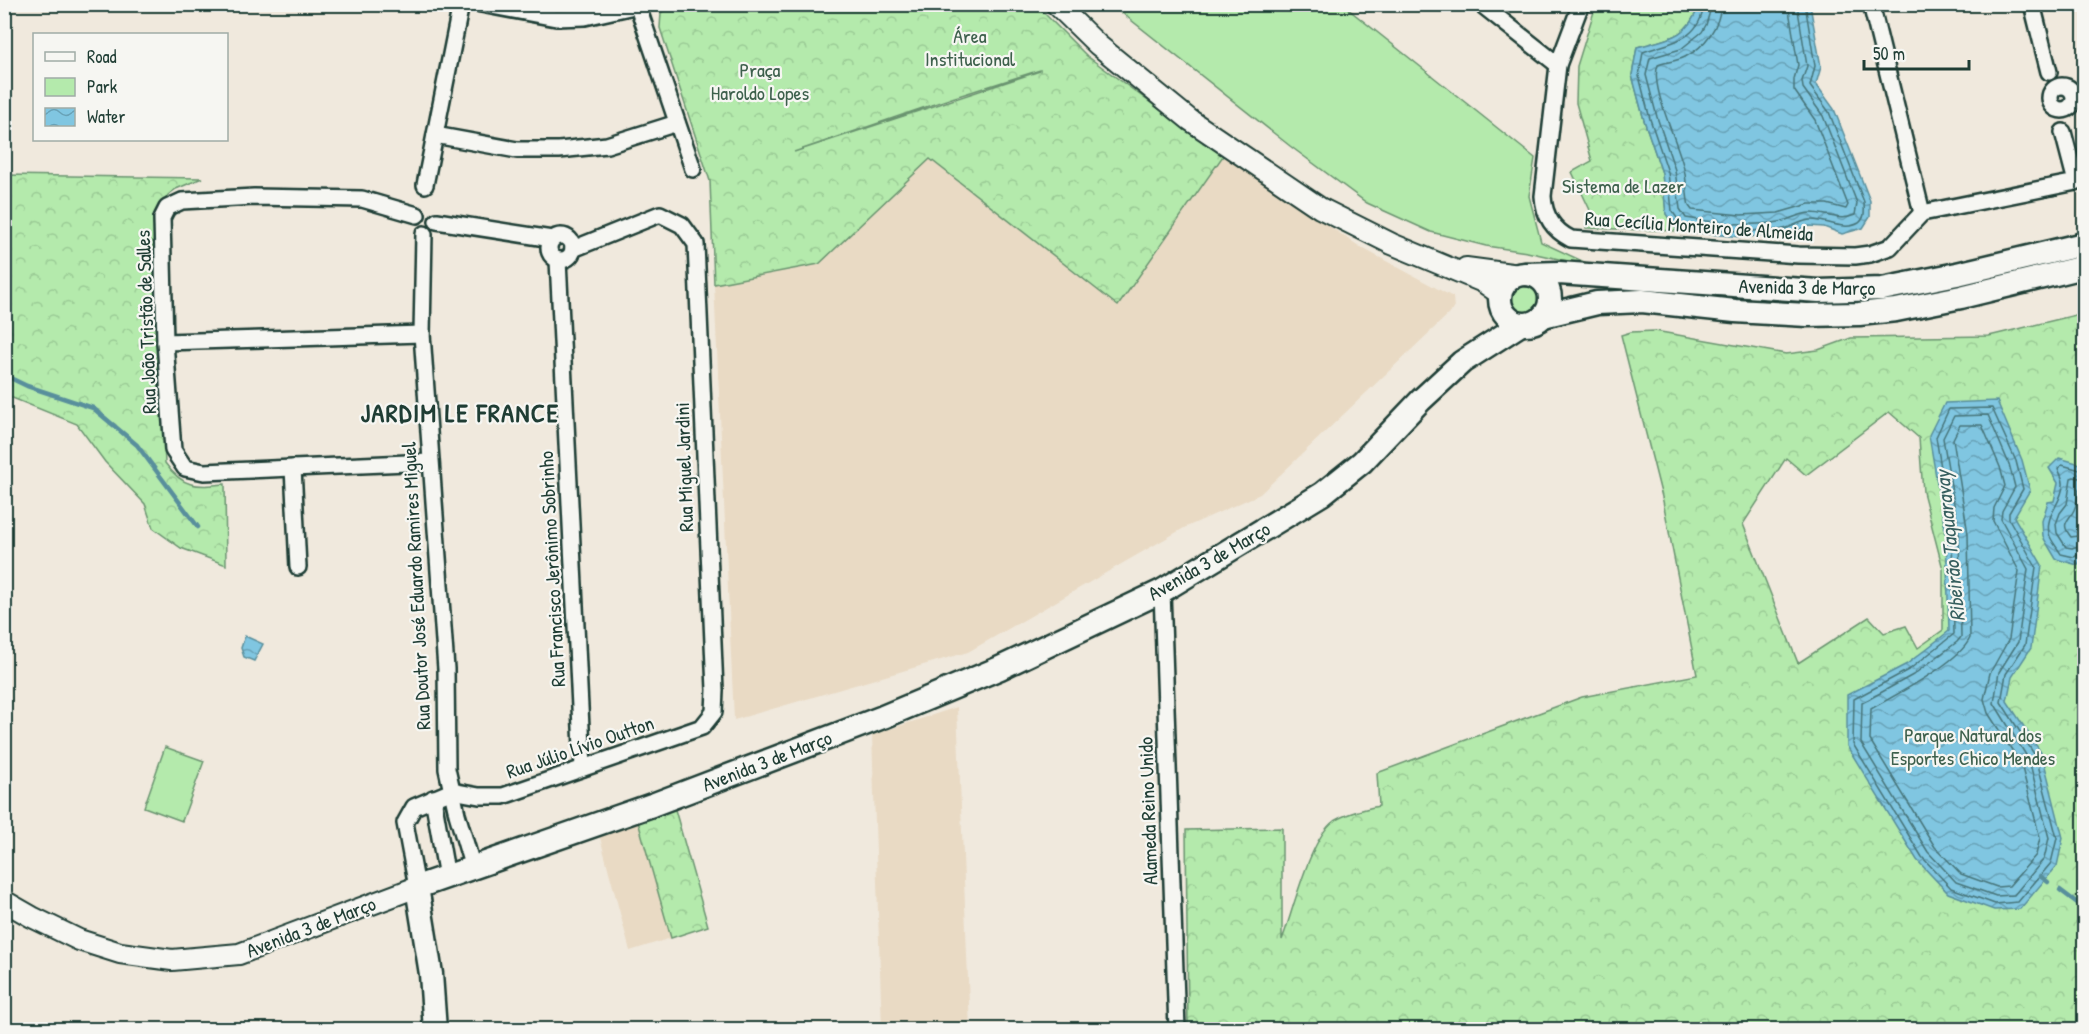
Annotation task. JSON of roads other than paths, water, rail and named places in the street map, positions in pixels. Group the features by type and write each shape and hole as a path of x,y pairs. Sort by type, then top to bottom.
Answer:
{"main road":[{"name":"Avenida 3 de Março","path":"1522,275 1559,273 1819,291 1882,289 2085,244"},
{"name":"Avenida 3 de Março","path":"1543,316 1598,303 1642,301 1735,311 1807,315 1859,314 1896,310 1961,297 2085,267"},
{"path":"1522,275 1539,279 1548,291 1549,304 1543,316 1532,323 1521,324 1508,318 1501,300 1507,282 1522,275"},
{"name":"Avenida 3 de Março","path":"1462,362 1501,300"},
{"name":"Avenida 3 de Março","path":"417,887 652,805 883,717 1000,668 1162,591 1323,494 1362,462 1421,400 1462,362 1521,324"},
{"path":"417,887 430,974 435,1029"}],"street":[{"path":"425,185 460,4"},
{"path":"481,4 556,18 585,17 633,6 693,169"},
{"path":"1056,4 1098,45 1190,120 1320,208 1431,261 1483,282 1501,300"},
{"path":"1481,4 1558,65"},
{"name":"Rua Cecília Monteiro de Almeida","path":"1581,4 1558,65 1543,204 1553,226 1562,234 1571,239 1798,255 1855,256 1890,247 1922,213"},
{"path":"1871,4 1922,213 2076,182 2052,100 2049,72 2032,4"},
{"path":"2049,72 2073,93 2076,102 2063,132"},
{"path":"2052,100 2058,86 2085,90"},
{"path":"2052,100 2062,109 2076,102"},
{"path":"435,135 517,150 559,150 607,145 677,123"},
{"name":"Rua João Tristão de Salles","path":"293,468 204,472 185,468 173,450 165,342 162,218 168,208 182,201 242,197 362,199 417,215"},
{"path":"421,212 429,212 435,216 437,221 435,230 424,234 415,227 414,221 421,212"},
{"name":"Rua Miguel Jardini","path":"573,249 660,214 682,225 696,244 715,690 714,712"},
{"path":"437,221 552,239"},
{"name":"Rua Doutor José Eduardo Ramires Miguel","path":"424,234 422,334 446,669 447,769 472,868"},
{"path":"557,236 565,236 572,241 573,249 570,256 558,260 549,252 549,244 557,236"},
{"name":"Rua Francisco Jerônimo Sobrinho","path":"558,260 584,768"},
{"path":"1431,261 1464,268 1522,275"},
{"path":"165,342 422,334"},
{"path":"298,567 293,468 430,462"},
{"name":"Alameda Reino Unido","path":"1162,591 1177,1029"},
{"name":"Rua Júlio Lívio Outton","path":"452,791 479,796 503,796 702,727 714,712"},
{"path":"417,887 405,823 414,807 452,791"},
{"path":"433,798 447,877"},
{"name":"Avenida 3 de Março","path":"4,901 79,940 120,953 172,960 239,954 417,887"}],"water":[{"path":"1699,5 1810,5 1821,67 1816,84 1834,109 1870,201 1870,217 1863,228 1842,234 1824,227 1809,226 1783,235 1741,237 1678,231 1666,214 1662,173 1632,75 1637,47 1667,39 1683,31"},
{"path":"1997,401 2022,460 2030,490 2014,517 2042,565 2031,648 2012,677 2007,701 2042,754 2063,838 2057,866 2020,909 1994,910 1948,893 1917,860 1847,746 1847,695 1907,664 1949,631 1946,536 1929,435 1945,403"},
{"path":"2059,458 2084,465 2084,553 2078,565 2056,559 2043,537 2042,521 2048,502 2054,501 2058,483 2049,468"},
{"path":"245,636 263,644 254,661 244,657 241,648"}],"waterway":[{"path":"4,375 27,386 93,408 137,445 198,527"},
{"name":"Ribeirão Taquaravay","path":"2040,876 2048,882"},
{"name":"Ribeirão Taquaravay","path":"2060,890 2084,908"}],"district":[{"name":"JARDIM LE FRANCE","path":"460,413"}],"park label":[{"name":"Área Institucional","path":"970,48"},
{"name":"Praça Haroldo Lopes","path":"760,82"},
{"name":"Sistema de Lazer","path":"1623,186"},
{"name":"Parque Natural dos Esportes Chico Mendes","path":"1973,746"}]}
